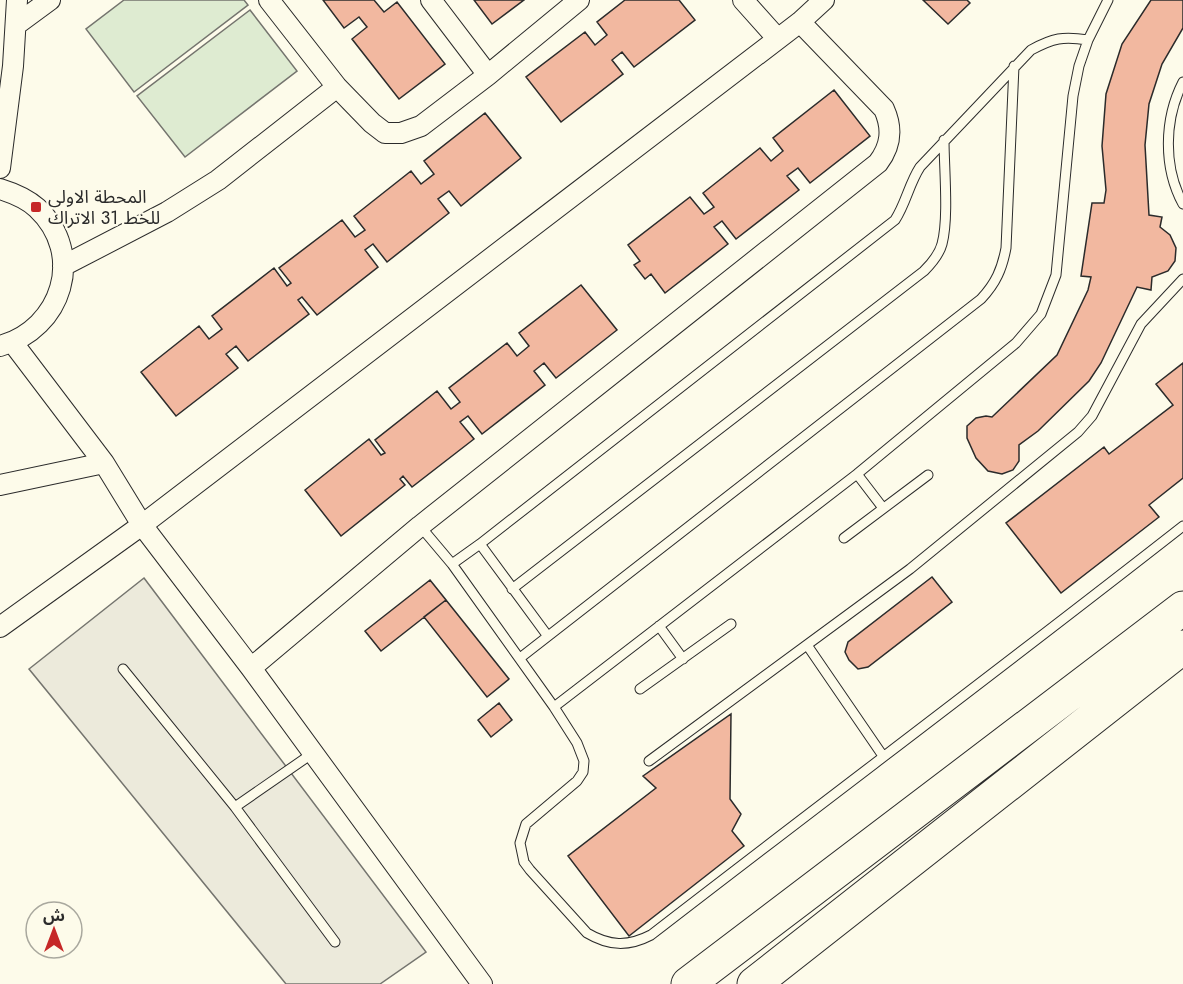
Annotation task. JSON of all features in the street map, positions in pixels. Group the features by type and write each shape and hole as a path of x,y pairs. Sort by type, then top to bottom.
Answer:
{"highway":[{"path":"688,984 1183,608"},
{"path":"754,984 1183,647"}],"street":[{"path":"0,168 8,110 17,0"},
{"path":"16,25 50,0"},
{"path":"269,0 337,87 385,133 401,133 421,126 488,75 579,0"},
{"path":"431,0 488,75"},
{"path":"743,0 777,38"},
{"path":"0,627 142,525 800,22 824,0"},
{"path":"251,668 420,526 878,163 885,154 891,131 884,109 800,22"},
{"path":"63,266 167,212 218,180 337,87"},
{"path":"0,189 18,195 36,207 51,224 60,244 63,266 60,290 51,312 40,325 7,344 104,463 142,525 251,668 482,984"},
{"path":"0,485 104,463"}],"lane":[{"path":"554,707 857,474 1016,343 1041,314 1056,274 1073,96 1079,66 1088,40 1108,0"},
{"path":"452,564 895,219 903,206 912,178 944,140 1031,50 1050,40 1068,37 1088,40"},
{"path":"520,658 981,299 994,286 1006,248 1014,66"},
{"path":"1183,82 1176,96 1167,144 1177,193 1183,204"},
{"path":"512,589 935,260 942,245 945,229 944,140"},
{"path":"649,761 910,569 1078,432 1092,416 1141,324 1183,279"},
{"path":"857,474 883,508"},
{"path":"844,538 928,475"},
{"path":"420,526 452,564 520,658 582,751 583,772 577,781 526,824 520,843 524,862 587,933 608,943 619,945 630,944 651,935 1052,629 1183,526"},
{"path":"480,544 547,635"},
{"path":"640,689 731,624"},
{"path":"659,626 682,659"},
{"path":"807,645 883,756"},
{"path":"123,669 235,807 335,942"},
{"path":"235,807 313,753"}],"green space":[{"path":"124,0 244,0 248,5 134,92 86,29"},
{"path":"250,10 297,71 185,157 137,96"}],"shaded area":[{"path":"144,578 426,952 380,984 286,984 29,669"}],"building":[{"path":"323,0 374,0 384,12 397,2 445,64 399,99 352,39 367,27 359,17 344,28"},
{"path":"474,0 524,0 492,24"},
{"path":"625,0 679,0 695,20 634,67 622,52 612,60 623,74 561,122 526,77 585,32 595,45 607,35 597,22"},
{"path":"923,0 967,0 970,3 948,24"},
{"path":"1151,0 1183,0 1183,28 1162,64 1149,104 1145,145 1149,215 1162,217 1160,227 1170,235 1176,248 1175,261 1168,271 1152,277 1151,290 1137,287 1101,363 1089,381 1038,431 1019,445 1019,461 1013,470 1002,474 988,471 976,458 967,438 967,426 976,418 992,417 1057,355 1088,290 1091,277 1081,276 1092,203 1104,203 1106,190 1102,146 1106,94 1122,44"},
{"path":"834,90 870,136 810,183 798,168 787,176 799,190 736,239 722,221 714,227 728,244 665,293 651,274 645,279 634,265 640,261 628,245 690,197 704,214 714,207 703,193 760,148 771,161 783,151 773,138"},
{"path":"485,113 521,158 461,206 449,191 438,199 449,213 387,262 373,244 365,250 378,267 317,315 302,297 298,300 309,314 248,361 236,346 226,354 238,368 176,416 141,372 199,326 209,339 222,329 212,316 274,268 287,286 291,283 279,268 342,220 355,237 365,230 354,216 411,171 421,184 434,174 424,161"},
{"path":"581,285 617,330 556,378 544,363 534,371 545,385 482,434 468,416 460,422 474,439 412,487 403,476 400,479 405,485 341,536 305,490 369,439 381,455 385,453 375,440 437,391 451,409 460,402 449,388 507,343 517,356 529,346 519,333"},
{"path":"1183,363 1183,478 1149,505 1159,517 1061,593 1006,523 1104,447 1109,454 1173,405 1156,384"},
{"path":"932,577 952,602 868,667 858,669 845,652 848,642"},
{"path":"430,580 446,600 381,651 365,631"},
{"path":"446,600 509,679 487,697 424,617"},
{"path":"499,703 512,720 491,737 478,720"},
{"path":"731,714 730,799 741,814 732,831 744,846 629,936 568,856 656,788 643,776"}],"place":[{"name":"المحطة الاولى للخط 31 الاتراك","path":"36,207"}]}
